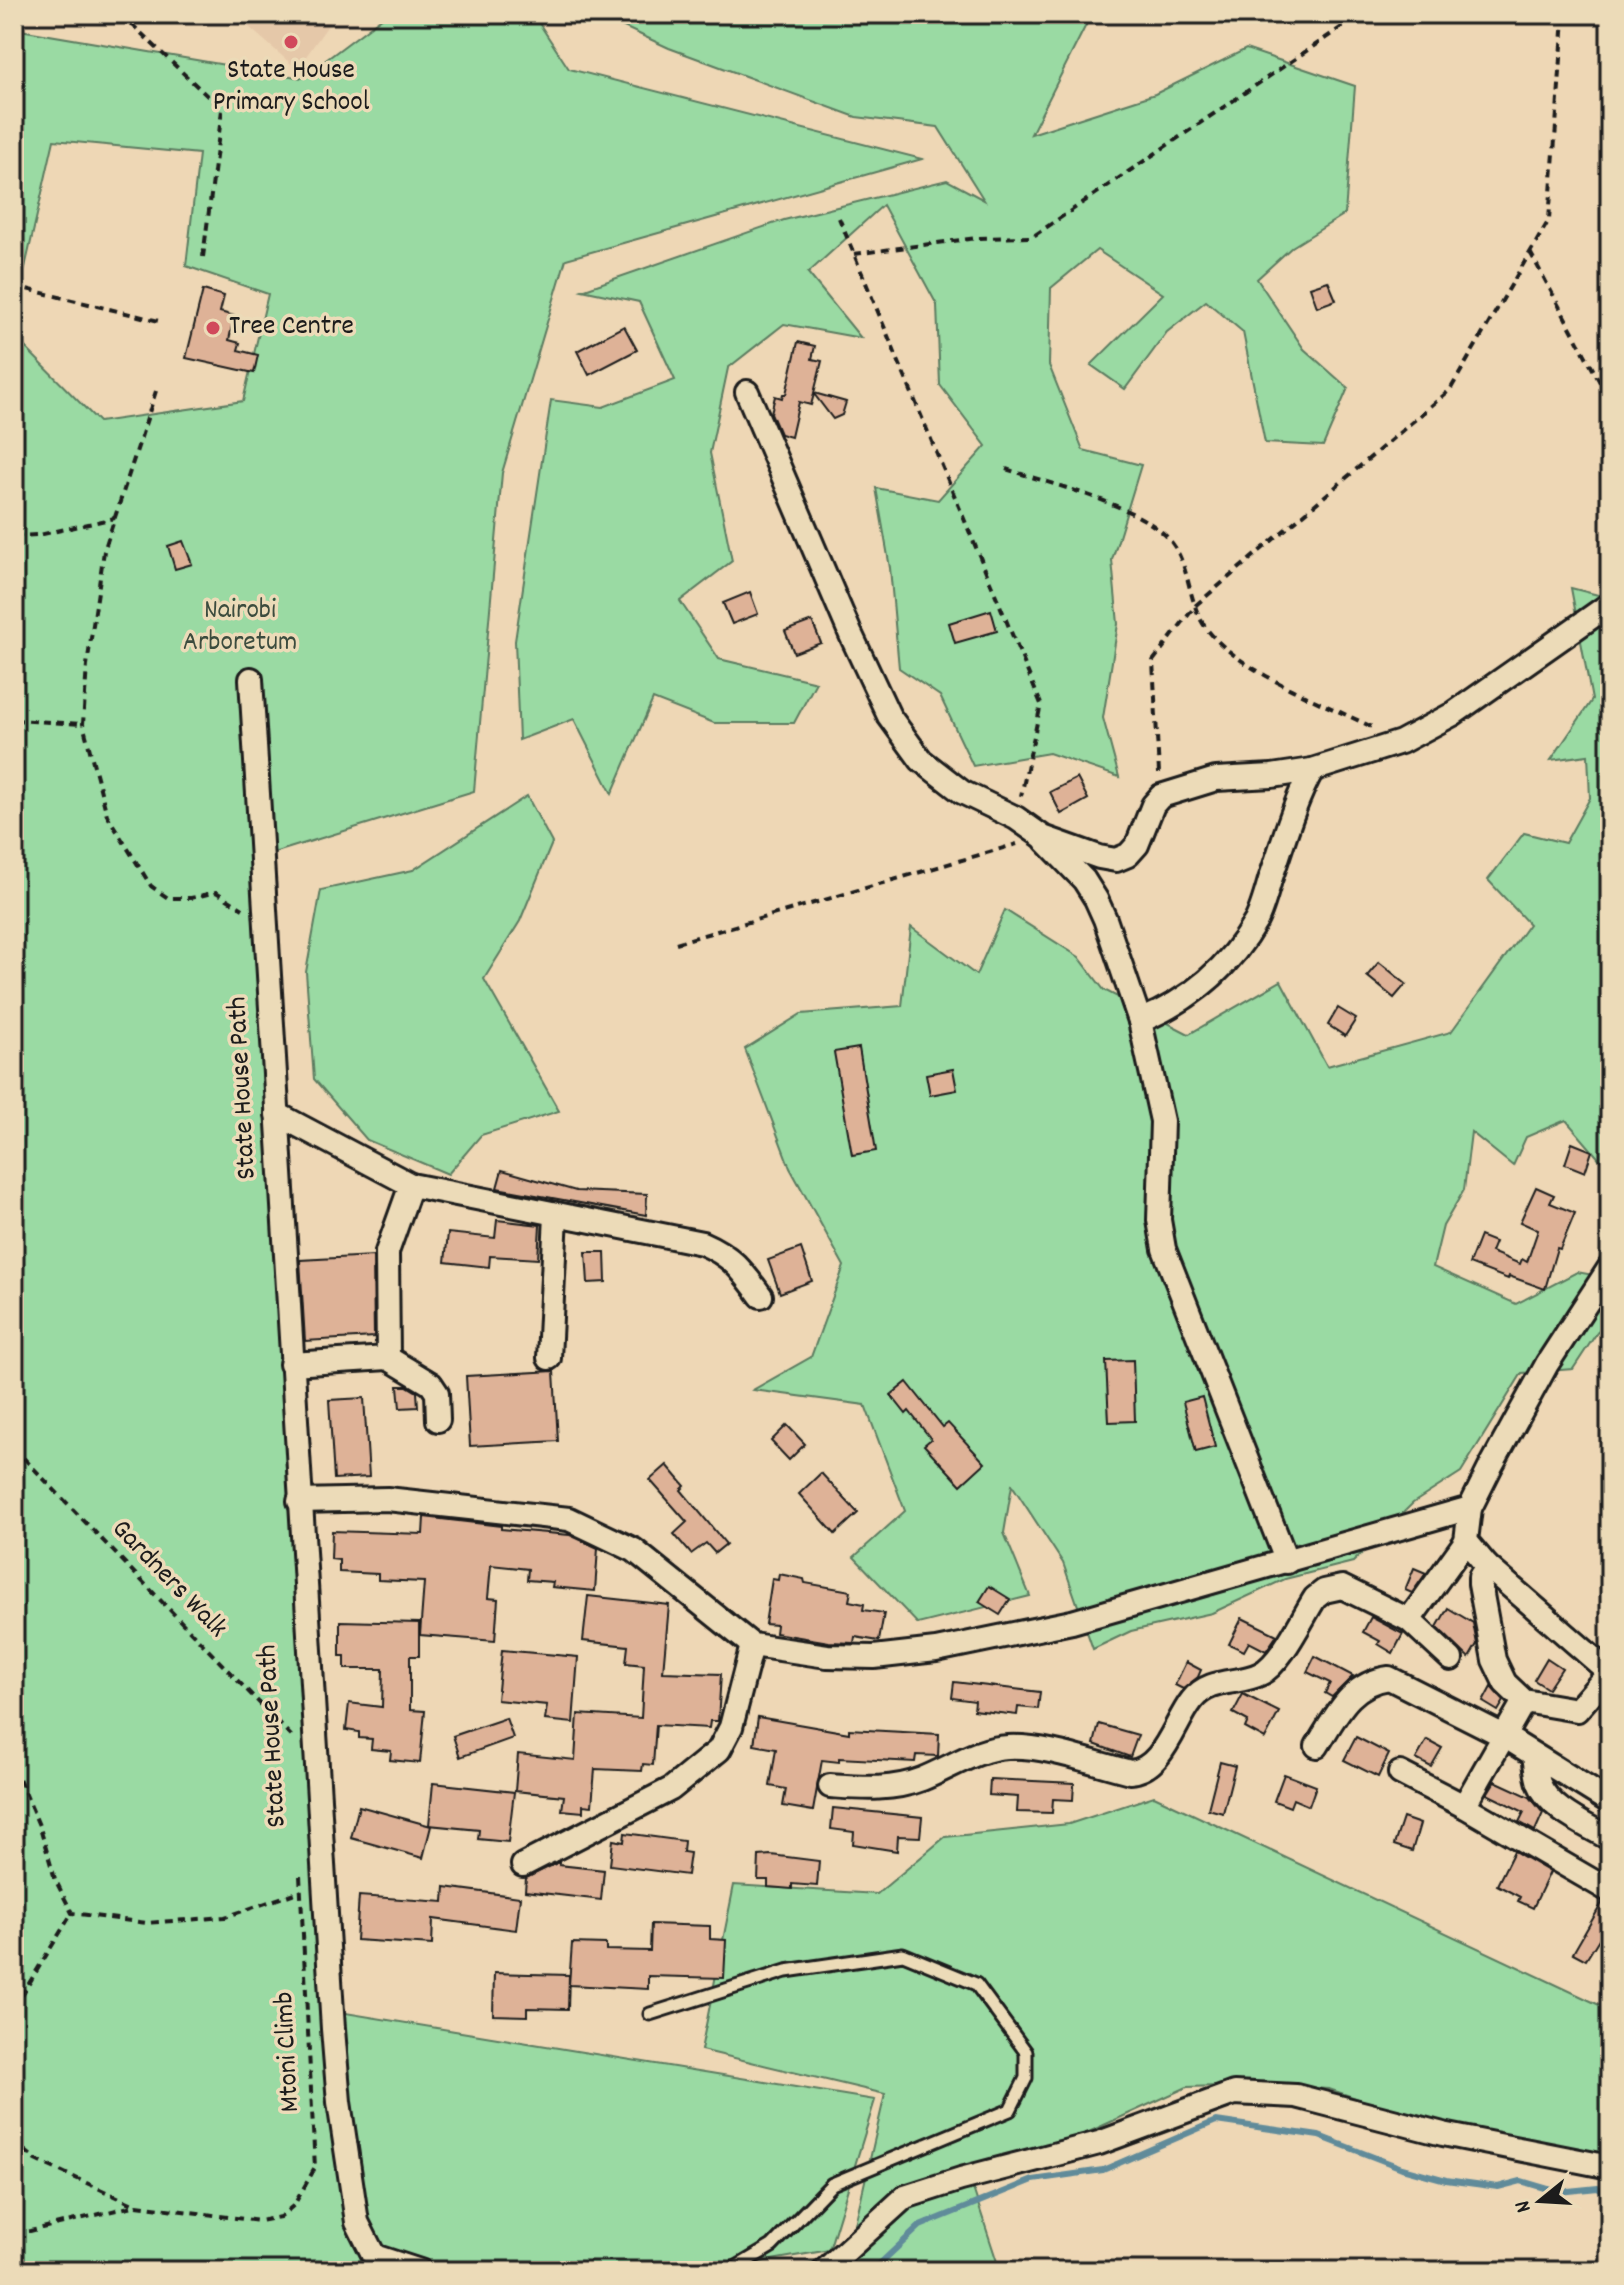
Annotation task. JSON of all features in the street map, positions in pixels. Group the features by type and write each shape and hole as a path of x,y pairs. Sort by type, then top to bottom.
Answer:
{"street":[{"path":"747,392 889,716 921,760 962,792 1016,818 1043,837 1084,880 1096,899 1140,1021 1162,1121 1159,1220 1164,1249 1287,1562"},
{"path":"1043,837 1116,860 1128,855 1137,845 1153,805 1161,796 1216,779 1312,770 1401,742 1453,714 1610,604"},
{"path":"251,679 299,1501 339,2102 357,2222 374,2256 420,2271"},
{"path":"1140,1021 1168,1010 1192,994 1226,964 1257,920 1298,796 1312,770"},
{"path":"277,1114 411,1185 702,1243 723,1252 739,1266 761,1296"},
{"path":"388,1358 387,1252 411,1185"},
{"path":"549,1358 556,1215"},
{"path":"1409,1620 1466,1541 1470,1508 1547,1364 1610,1267"},
{"path":"291,1364 388,1358 431,1384 437,1393 438,1420"},
{"path":"299,1501 387,1499 569,1519 634,1550 752,1645 827,1656 874,1657 936,1650 1072,1622 1470,1508"},
{"path":"1466,1541 1487,1566 1610,1673 1577,1710 1524,1701 1505,1683 1494,1660 1480,1584 1480,1577 1487,1566"},
{"path":"830,1786 871,1789 899,1786 985,1751 1007,1747 1032,1748 1141,1772 1152,1764 1192,1700 1202,1690 1220,1682 1258,1675 1272,1666 1315,1598 1324,1591 1342,1587 1409,1620 1451,1659"},
{"path":"523,1865 671,1789 719,1750 731,1727 752,1645"},
{"path":"1317,1746 1348,1697 1373,1680 1389,1678 1504,1736 1610,1802"},
{"path":"1464,1806 1524,1701"},
{"path":"1534,1757 1538,1782 1554,1804 1610,1839"},
{"path":"1400,1773 1464,1806 1610,1891"},
{"path":"824,2271 905,2197 1099,2143 1234,2093 1296,2096 1443,2134 1610,2167"}],"lane":[{"path":"650,2014 786,1971 903,1954 976,1984 1026,2052 1026,2078 1010,2110 832,2184 772,2246 730,2271"}],"path":[{"path":"121,14 222,110 203,257"},
{"path":"854,254 976,238 1032,237 1361,14"},
{"path":"1161,796 1153,661 1196,605 1450,390 1549,220 1564,18"},
{"path":"839,218 1041,704 1016,818"},
{"path":"1530,252 1610,401"},
{"path":"14,286 159,321"},
{"path":"156,391 104,551 87,665 83,724 107,815 151,886 168,898 191,898 216,892 240,906 249,917"},
{"path":"1006,469 1124,510 1163,533 1178,550 1205,628 1236,658 1401,742"},
{"path":"14,536 39,535 115,518"},
{"path":"14,720 83,724"},
{"path":"676,943 1043,837"},
{"name":"Gardners Walk","path":"14,1448 294,1739"},
{"name":"State House Path","path":"293,1724 294,1739"},
{"path":"14,1766 40,1828 55,1879 72,1913"},
{"path":"72,1913 146,1923 225,1917 301,1891 300,1876"},
{"name":"Mtoni Climb","path":"137,2205 259,2221 280,2217 294,2205 315,2168 301,1891"},
{"path":"14,2008 72,1913"},
{"path":"14,2141 36,2160 137,2205"},
{"path":"14,2232 30,2231 137,2205"}],"shaded area":[{"name":"State House Primary School","path":"234,14 336,14 297,69"}],"green space":[{"name":"Nairobi Arboretum","path":"387,14 533,14 569,69 922,159 566,259 502,473 474,791 273,853 321,2009 875,2100 829,2250 709,2271 14,2271 14,336 99,422 243,401 268,294 186,266 199,154 54,140 14,316 14,29 302,78"},
{"path":"596,14 1100,14 1088,21 1031,134 1155,94 1246,49 1355,86 1345,214 1292,247 1257,279 1304,349 1348,388 1323,446 1265,443 1243,332 1206,301 1167,332 1125,389 1091,365 1163,294 1097,250 1051,288 1049,365 1083,450 1141,465 1112,560 1118,624 1103,718 1119,777 1049,753 973,766 940,696 899,668 890,568 876,488 938,500 986,446 940,385 937,305 883,205 808,273 861,338 784,324 728,368 710,453 732,561 680,601 719,659 816,682 794,723 714,723 653,699 612,794 574,719 519,740 515,641 551,400 603,407 675,380 639,302 582,290 784,220 947,180 984,200 938,127 856,117 669,48"},
{"path":"1571,588 1610,598 1610,1168 1566,1120 1526,1137 1513,1166 1471,1132 1464,1190 1443,1226 1433,1267 1516,1304 1577,1272 1610,1278 1610,1313 1573,1369 1522,1373 1461,1472 1413,1503 1353,1562 1285,1579 1212,1613 1131,1631 1093,1649 1063,1563 1012,1485 1004,1533 1030,1596 918,1624 854,1557 905,1511 865,1405 753,1390 811,1357 844,1266 790,1168 745,1049 801,1014 902,1006 911,927 976,975 1005,910 1079,957 1104,990 1189,1034 1281,981 1327,1066 1451,1032 1529,924 1488,880 1524,833 1565,843 1590,798 1588,755 1551,760 1592,700"},
{"path":"527,796 552,843 520,921 484,979 559,1111 481,1135 448,1174 367,1140 314,1079 306,972 321,890 413,870"},
{"path":"1154,1796 1610,2010 1610,2164 1433,2124 1329,2089 1253,2085 1187,2087 1080,2136 967,2170 1000,2271 778,2271 848,2255 885,2094 701,2050 734,1885 877,1894 945,1837 1069,1824"}],"building":[{"path":"1328,281 1336,300 1317,307 1310,287"},
{"name":"Tree Centre","path":"203,290 224,296 220,312 234,316 229,340 240,343 238,350 258,355 254,373 186,358"},
{"path":"624,326 637,350 589,375 577,351"},
{"path":"798,342 815,346 812,359 822,361 814,393 846,402 842,415 833,419 814,394 811,405 799,402 791,437 780,434 771,413 775,396 782,398 786,394"},
{"path":"183,541 192,564 175,569 168,546"},
{"path":"750,592 758,614 732,624 723,603"},
{"path":"991,610 997,631 955,643 949,623"},
{"path":"812,621 821,643 794,653 785,631"},
{"path":"1077,778 1088,799 1061,814 1050,792"},
{"path":"1379,962 1406,984 1394,998 1367,976"},
{"path":"1338,1008 1356,1019 1345,1036 1328,1025"},
{"path":"859,1048 876,1151 852,1155 834,1052"},
{"path":"953,1069 957,1090 930,1095 926,1074"},
{"path":"1572,1143 1592,1151 1585,1172 1565,1164"},
{"path":"502,1170 576,1191 647,1194 646,1215 497,1188"},
{"path":"1536,1187 1554,1195 1550,1203 1575,1213 1560,1249 1557,1248 1545,1289 1469,1264 1480,1236 1495,1242 1491,1252 1520,1264 1522,1259 1527,1262 1538,1230 1520,1222"},
{"path":"497,1220 540,1225 538,1259 490,1256 489,1267 445,1262 448,1233 495,1238"},
{"path":"801,1248 812,1281 780,1293 768,1260"},
{"path":"586,1252 605,1252 606,1282 588,1283"},
{"path":"373,1256 374,1337 305,1341 300,1260"},
{"path":"1133,1360 1135,1421 1109,1422 1106,1361"},
{"path":"554,1371 558,1441 470,1446 466,1376"},
{"path":"907,1382 943,1427 948,1423 985,1463 961,1485 924,1445 931,1439 909,1411 906,1414 891,1395"},
{"path":"398,1386 407,1386 417,1392 418,1407 400,1408"},
{"path":"1202,1397 1215,1447 1196,1452 1183,1402"},
{"path":"364,1398 369,1477 334,1479 329,1400"},
{"path":"787,1425 805,1444 789,1460 771,1441"},
{"path":"667,1465 685,1486 681,1490 726,1544 715,1553 706,1543 691,1554 674,1534 687,1522 650,1480"},
{"path":"821,1473 858,1513 835,1534 799,1494"},
{"path":"424,1517 501,1526 501,1529 570,1535 598,1548 595,1591 552,1587 553,1582 527,1580 528,1569 491,1565 488,1598 498,1599 495,1641 420,1635 424,1582 378,1580 378,1574 339,1572 339,1560 331,1559 332,1531 423,1534"},
{"path":"1414,1568 1426,1573 1412,1593 1405,1590"},
{"path":"779,1574 804,1579 805,1583 851,1591 849,1601 864,1604 863,1610 884,1613 879,1641 855,1637 854,1643 829,1642 775,1633 776,1625 765,1624 772,1579 778,1580"},
{"path":"989,1586 1010,1599 1000,1615 979,1602"},
{"path":"588,1596 669,1605 663,1672 721,1674 718,1721 710,1721 709,1728 656,1725 653,1765 643,1764 642,1771 595,1769 592,1806 583,1805 583,1812 562,1810 564,1796 515,1791 518,1754 575,1760 578,1714 641,1718 644,1665 626,1663 628,1646 583,1641"},
{"path":"1448,1608 1473,1623 1477,1644 1469,1658 1437,1627"},
{"path":"1371,1617 1403,1634 1393,1653 1363,1632"},
{"path":"1242,1618 1277,1635 1266,1651 1249,1642 1244,1651 1229,1644"},
{"path":"340,1621 419,1623 419,1656 410,1656 410,1710 425,1711 420,1763 390,1760 391,1751 371,1749 372,1739 359,1738 359,1732 346,1730 349,1703 382,1707 383,1669 345,1669 345,1656 340,1656"},
{"path":"502,1650 578,1657 573,1723 545,1720 547,1705 497,1700"},
{"path":"1315,1656 1353,1676 1332,1697 1325,1693 1330,1683 1307,1672"},
{"path":"1547,1658 1562,1668 1548,1689 1534,1680"},
{"path":"1186,1662 1201,1670 1198,1677 1183,1689 1175,1685"},
{"path":"954,1682 1040,1692 1038,1709 1018,1707 1017,1715 974,1710 975,1701 952,1698"},
{"path":"1491,1687 1504,1701 1498,1711 1483,1702"},
{"path":"1243,1694 1279,1712 1265,1739 1245,1728 1248,1721 1233,1713"},
{"path":"758,1717 849,1733 849,1729 939,1734 938,1756 916,1755 915,1762 822,1760 813,1811 783,1806 786,1789 770,1786 776,1749 754,1745"},
{"path":"506,1718 513,1738 460,1757 453,1736"},
{"path":"1099,1724 1138,1735 1130,1757 1094,1744"},
{"path":"1356,1737 1389,1754 1378,1777 1344,1760"},
{"path":"1427,1740 1442,1748 1431,1767 1416,1759"},
{"path":"1220,1762 1235,1766 1223,1813 1208,1809"},
{"path":"1284,1774 1316,1786 1309,1806 1293,1799 1290,1807 1274,1801"},
{"path":"990,1779 1074,1783 1073,1800 1053,1799 1052,1813 1017,1812 1018,1797 989,1795"},
{"path":"1495,1781 1530,1797 1543,1813 1535,1831 1519,1822 1524,1812 1487,1794"},
{"path":"433,1783 514,1792 508,1842 478,1839 479,1830 429,1825"},
{"path":"359,1806 431,1826 423,1858 351,1838"},
{"path":"833,1808 922,1817 920,1837 898,1836 897,1851 853,1844 854,1832 831,1829"},
{"path":"1403,1818 1420,1824 1412,1851 1394,1845"},
{"path":"625,1833 684,1841 683,1852 690,1853 687,1875 610,1865 613,1840 624,1842"},
{"path":"1514,1851 1550,1872 1533,1908 1497,1885"},
{"path":"759,1856 819,1861 817,1886 792,1884 792,1889 768,1887 768,1880 758,1880"},
{"path":"559,1862 559,1865 604,1870 601,1900 525,1891 526,1878"},
{"path":"445,1887 520,1897 516,1930 433,1919 432,1945 356,1940 359,1896 444,1902"},
{"path":"1602,1903 1610,1905 1610,1921 1586,1960 1573,1953"},
{"path":"651,1924 710,1926 710,1939 726,1940 724,1978 648,1976 648,1989 569,1985 572,1943 606,1944 606,1950 650,1951"},
{"path":"494,1973 569,1975 568,2009 527,2008 527,2016 493,2015"}],"waterway":[{"path":"872,2271 920,2226 1033,2180 1103,2170 1216,2121 1319,2136 1402,2168 1446,2180 1498,2187 1521,2181 1558,2192 1598,2188 1610,2197"}],"place":[{"name":"State House Primary School","path":"291,42"},
{"name":"Tree Centre","path":"213,328"}]}
